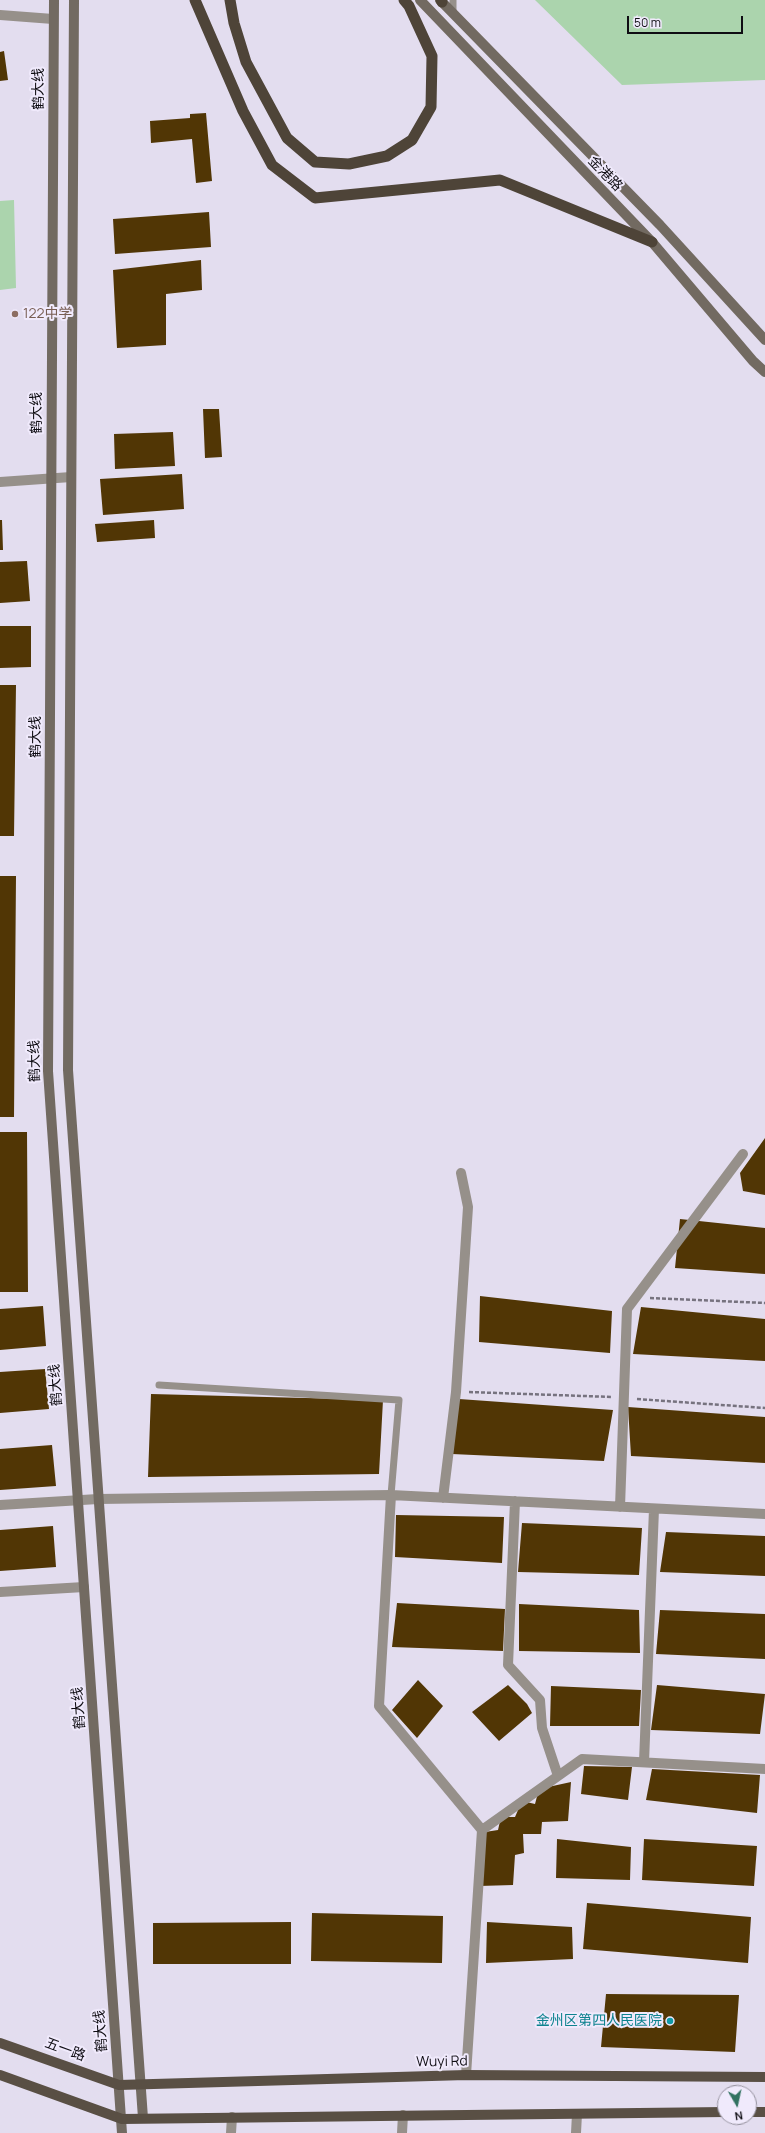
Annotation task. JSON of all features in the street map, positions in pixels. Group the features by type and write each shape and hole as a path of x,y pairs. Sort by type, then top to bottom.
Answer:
{"highway":[{"path":"195,0 242,112 272,165 315,198 500,180 652,242"},
{"path":"230,0 234,23 246,62 287,138 315,162 349,164 387,156 412,140 431,107 432,56 409,6 404,0"}],"main road":[{"name":"鹤大线","path":"54,0 48,1071 122,2133"},
{"path":"74,0 68,1070 143,2118"},
{"name":"金港路","path":"420,0 652,242 752,361 765,372"},
{"name":"金港路","path":"444,0 453,13 660,225 765,340"},
{"name":"五一路","path":"0,2043 119,2085"},
{"path":"0,2075 122,2119 717,2112"},
{"name":"Wuyi Rd","path":"119,2085 141,2083 466,2075 765,2077"}],"street":[{"path":"0,15 53,19"},
{"path":"0,482 51,477 71,477"},
{"path":"620,1507 627,1309 743,1154"},
{"path":"443,1498 456,1392 468,1207 461,1174"},
{"path":"391,1495 379,1706 482,1830 466,2075"},
{"path":"0,1505 98,1499 391,1495 765,1514"},
{"path":"515,1501 508,1665 540,1700 542,1728 558,1776"},
{"path":"644,1762 654,1508"},
{"path":"0,1592 84,1587"},
{"path":"482,1830 582,1759 765,1768"},
{"path":"576,2133 577,2114"},
{"path":"402,2116 402,2133"},
{"path":"231,2133 232,2117"}],"lane":[{"path":"159,1385 399,1400 391,1495"}],"path":[{"path":"636,1298 765,1303"},
{"path":"456,1392 624,1398 765,1408"}],"green space":[{"path":"535,0 765,0 765,80 622,85"},
{"path":"14,200 16,288 0,290 0,201"}],"building":[{"path":"4,51 8,80 0,81 0,52"},
{"path":"206,113 212,181 196,183 192,139 151,143 150,121 190,118 190,114"},
{"path":"209,212 211,247 115,254 113,219"},
{"path":"201,260 202,290 166,294 166,345 117,348 113,270"},
{"path":"203,409 219,409 222,457 205,458"},
{"path":"173,432 175,466 115,469 114,434"},
{"path":"182,474 184,509 103,515 100,479"},
{"path":"0,520 2,520 3,550 0,550"},
{"path":"154,520 155,538 97,542 95,524"},
{"path":"27,561 30,601 0,603 0,562"},
{"path":"0,626 31,626 31,667 0,668"},
{"path":"0,685 16,685 14,836 0,836"},
{"path":"0,876 16,876 14,1117 0,1117"},
{"path":"0,1132 27,1132 28,1292 0,1292"},
{"path":"765,1138 765,1195 743,1191 740,1173"},
{"path":"680,1219 765,1228 765,1274 675,1268"},
{"path":"480,1296 612,1311 610,1353 479,1342"},
{"path":"43,1306 46,1346 0,1350 0,1309"},
{"path":"641,1307 765,1319 765,1361 633,1354"},
{"path":"45,1369 49,1409 0,1413 0,1372"},
{"path":"151,1394 383,1400 379,1474 148,1477"},
{"path":"459,1399 613,1410 604,1461 452,1454"},
{"path":"628,1407 765,1417 765,1463 631,1456"},
{"path":"52,1445 56,1486 0,1490 0,1449"},
{"path":"396,1515 504,1517 502,1563 395,1557"},
{"path":"522,1523 642,1528 639,1575 518,1572"},
{"path":"53,1526 56,1567 0,1571 0,1530"},
{"path":"666,1532 765,1536 765,1576 660,1572"},
{"path":"397,1603 505,1609 503,1651 392,1647"},
{"path":"519,1604 639,1610 640,1653 519,1651"},
{"path":"660,1610 765,1614 765,1659 656,1654"},
{"path":"418,1680 443,1706 417,1738 392,1710"},
{"path":"508,1685 527,1704 532,1713 499,1741 472,1712"},
{"path":"657,1685 765,1694 760,1734 651,1730"},
{"path":"551,1686 641,1690 639,1726 550,1726"},
{"path":"584,1766 632,1767 628,1800 581,1794"},
{"path":"652,1769 760,1775 757,1813 646,1800"},
{"path":"571,1782 568,1821 542,1822 541,1834 523,1834 524,1853 515,1855 513,1885 479,1886 485,1832 498,1830 501,1817 515,1817 522,1801 535,1804 539,1789"},
{"path":"557,1839 631,1847 630,1880 556,1878"},
{"path":"644,1839 757,1846 754,1886 642,1880"},
{"path":"587,1903 751,1917 748,1963 583,1949"},
{"path":"312,1913 443,1916 442,1963 311,1961"},
{"path":"291,1922 291,1964 153,1964 153,1923"},
{"path":"487,1922 572,1927 573,1959 486,1963"},
{"name":"金州区第四人民医院","path":"606,1994 739,1995 735,2052 601,2047"}],"place":[{"name":"122中学","path":"15,314"},
{"name":"金州区第四人民医院","path":"670,2021"}]}
